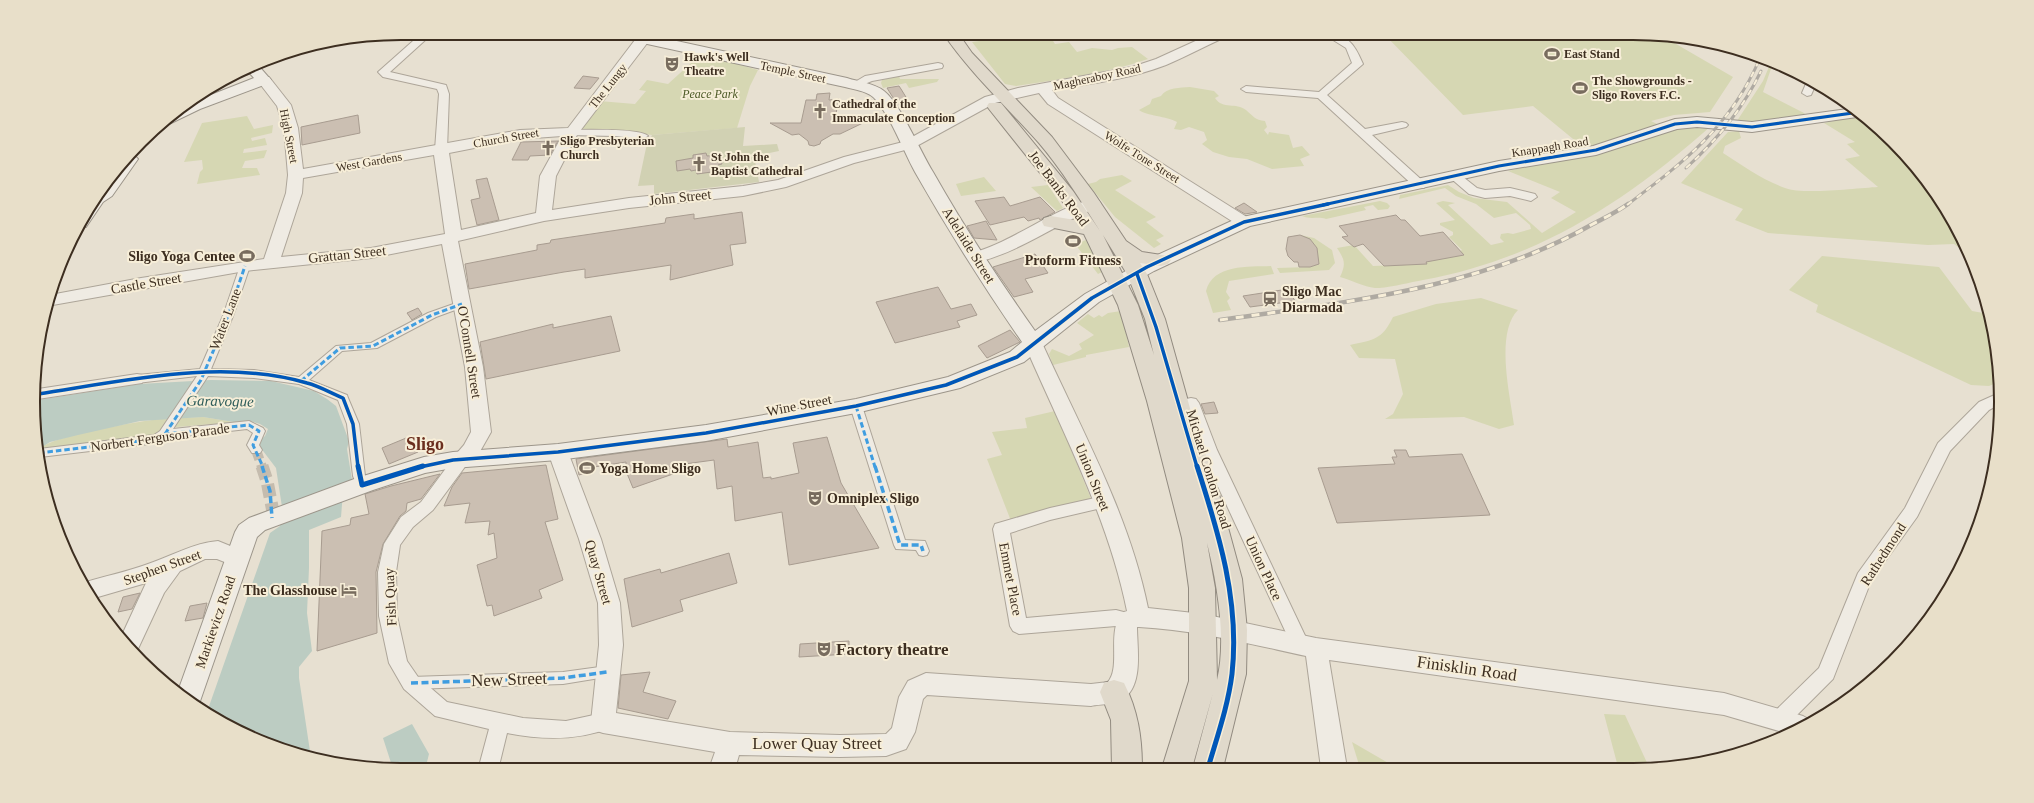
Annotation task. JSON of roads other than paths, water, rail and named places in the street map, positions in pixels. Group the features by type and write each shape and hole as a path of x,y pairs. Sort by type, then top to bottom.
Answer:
{"highway":[{"path":"942,40 948,51 997,98"},
{"path":"955,40 997,98"},
{"name":"Joe Banks Road","path":"997,98 1046,141 1085,206 1121,246 1137,274"},
{"name":"Joe Banks Road","path":"1085,206 1089,228 1118,283"},
{"path":"1052,222 1089,228"},
{"path":"1121,246 1137,257 1161,260"},
{"name":"Michael Conlon Road","path":"1137,274 1155,319 1182,419 1205,487 1229,579 1234,630 1232,674 1209,763"},
{"path":"1118,283 1139,336 1186,505 1198,564 1203,624 1204,662 1201,690 1179,763"},
{"path":"1114,692 1124,711 1126,723 1127,763"}],"main road":[{"name":"Temple Street","path":"648,40 870,89 880,95 892,112 908,145"},
{"path":"253,72 264,80"},
{"path":"192,108 264,80"},
{"name":"Knappagh Road","path":"1137,274 1161,260 1244,222 1532,160 1596,150 1674,124 1685,122 1759,127 1851,113"},
{"name":"Adelaide Street","path":"908,145 978,257 998,293 1033,343"},
{"name":"Wine Street","path":"359,486 422,466 460,460 558,452 706,433 856,406 953,383 1017,357 1092,298 1137,274"},
{"name":"Markievicz Road","path":"190,694 247,532 257,524 275,515 359,486"}],"street":[{"path":"420,40 383,72 387,75 442,87 444,94 441,150"},
{"name":"The Lungy","path":"544,216 548,176 571,132 642,40"},
{"name":"Magheraboy Road","path":"997,98 1137,70 1161,62 1208,40"},
{"path":"1321,95 1358,64 1350,46 1339,40"},
{"path":"855,85 869,78 938,66"},
{"name":"High Street","path":"264,80 284,105 291,128 296,174 294,193 271,262"},
{"path":"1807,93 1810,86"},
{"name":"Wolfe Tone Street","path":"1039,89 1052,101 1244,222"},
{"path":"1246,89 1321,95 1420,184"},
{"name":"John Street","path":"451,238 544,216 629,203 771,186 796,180 848,160 908,145 997,98"},
{"path":"1364,134 1402,125"},
{"name":"Church Street","path":"441,150 499,136 528,132 615,133 642,136"},
{"name":"West Gardens","path":"296,174 441,150"},
{"name":"O'Connell Street","path":"441,150 451,238 474,366 481,432 471,450 460,460"},
{"path":"1454,176 1473,191 1485,194 1510,192 1531,197"},
{"path":"978,257 993,254 1006,248 1052,222 1085,206"},
{"name":"Grattan Street","path":"245,266 271,262 371,253 451,238"},
{"name":"Castle Street","path":"54,301 141,283 245,266"},
{"name":"Water Lane","path":"166,431 202,376 228,316 245,266"},
{"path":"302,381 332,353 340,348 373,346 432,315 462,304"},
{"name":"Union Street","path":"1033,343 1080,444 1126,561 1134,618 1126,625 1125,679 1114,692"},
{"path":"40,394 138,379 254,374 302,381 343,398 354,424 359,486"},
{"name":"Rathedmond","path":"1780,719 1826,673 1864,578 1911,512 1944,447 1984,406 1994,401"},
{"name":"Union Place","path":"1191,403 1209,450 1308,646"},
{"path":"856,406 900,545 921,545 923,551"},
{"name":"Norbert Ferguson Parade","path":"44,453 156,439 166,431 249,425 259,431 253,445 256,450"},
{"name":"Quay Street","path":"558,452 590,539 609,603 611,645 603,722"},
{"name":"Fish Quay","path":"460,460 427,506 407,522 392,544 387,572 388,616 398,662 411,684 442,710 500,724 566,730 583,728 603,722"},
{"name":"Emmet Place","path":"1104,502 1050,514 1001,529 1019,626 1116,618 1134,618"},
{"name":"Stephen Street","path":"93,590 120,583 172,565 203,552 240,550"},
{"path":"131,641 155,588 172,565"},
{"name":"Finisklin Road","path":"1134,618 1168,618 1308,646 1724,704 1795,724"},
{"path":"1308,646 1333,763"},
{"name":"New Street","path":"411,684 563,678 607,672"},
{"name":"Lower Quay Street","path":"603,722 730,743 840,746 886,744 897,741 903,732 911,697 916,688 926,684 1091,695 1114,692"},
{"path":"490,763 500,724"},
{"path":"724,763 730,743"}],"water":[{"name":"Garavogue","path":"211,380 271,381 314,391 336,406 349,441 347,449 352,480 343,492 341,517 309,530 307,613 312,651 299,667 299,678 310,751 285,744 242,726 209,707 270,533 280,526 282,507 276,468 257,443 265,436 268,429 260,424 250,421 234,422 203,417 140,421 50,442 43,447 40,400 139,384"},
{"path":"412,724 429,754 427,763 391,763 383,738"}],"tunnel":[{"path":"256,450 262,467"},
{"path":"262,466 267,481 273,512"}],"railway":[{"path":"1627,205 1668,173 1704,141 1735,104 1758,63"},
{"path":"1686,168 1719,135 1738,111 1761,71"},
{"path":"1220,320 1363,299 1411,290 1458,278 1504,264 1548,247 1628,204"}],"place":[{"name":"East Stand","path":"1552,54"},
{"name":"Hawk's Well Theatre","path":"672,64"},
{"name":"The Showgrounds - Sligo Rovers F.C.","path":"1580,88"},
{"name":"Cathedral of the Immaculate Conception","path":"820,111"},
{"name":"Sligo Presbyterian Church","path":"548,148"},
{"name":"St John the Baptist Cathedral","path":"699,164"},
{"name":"Proform Fitness","path":"1073,241"},
{"name":"Sligo Yoga Centee","path":"247,256"},
{"name":"Sligo Mac Diarmada","path":"1270,299"},
{"name":"Yoga Home Sligo","path":"587,468"},
{"name":"Omniplex Sligo","path":"815,498"},
{"name":"The Glasshouse","path":"349,590"},
{"name":"Factory theatre","path":"824,649"}],"district":[{"name":"Sligo","path":"425,444"}],"park label":[{"name":"Peace Park","path":"710,94"}]}
